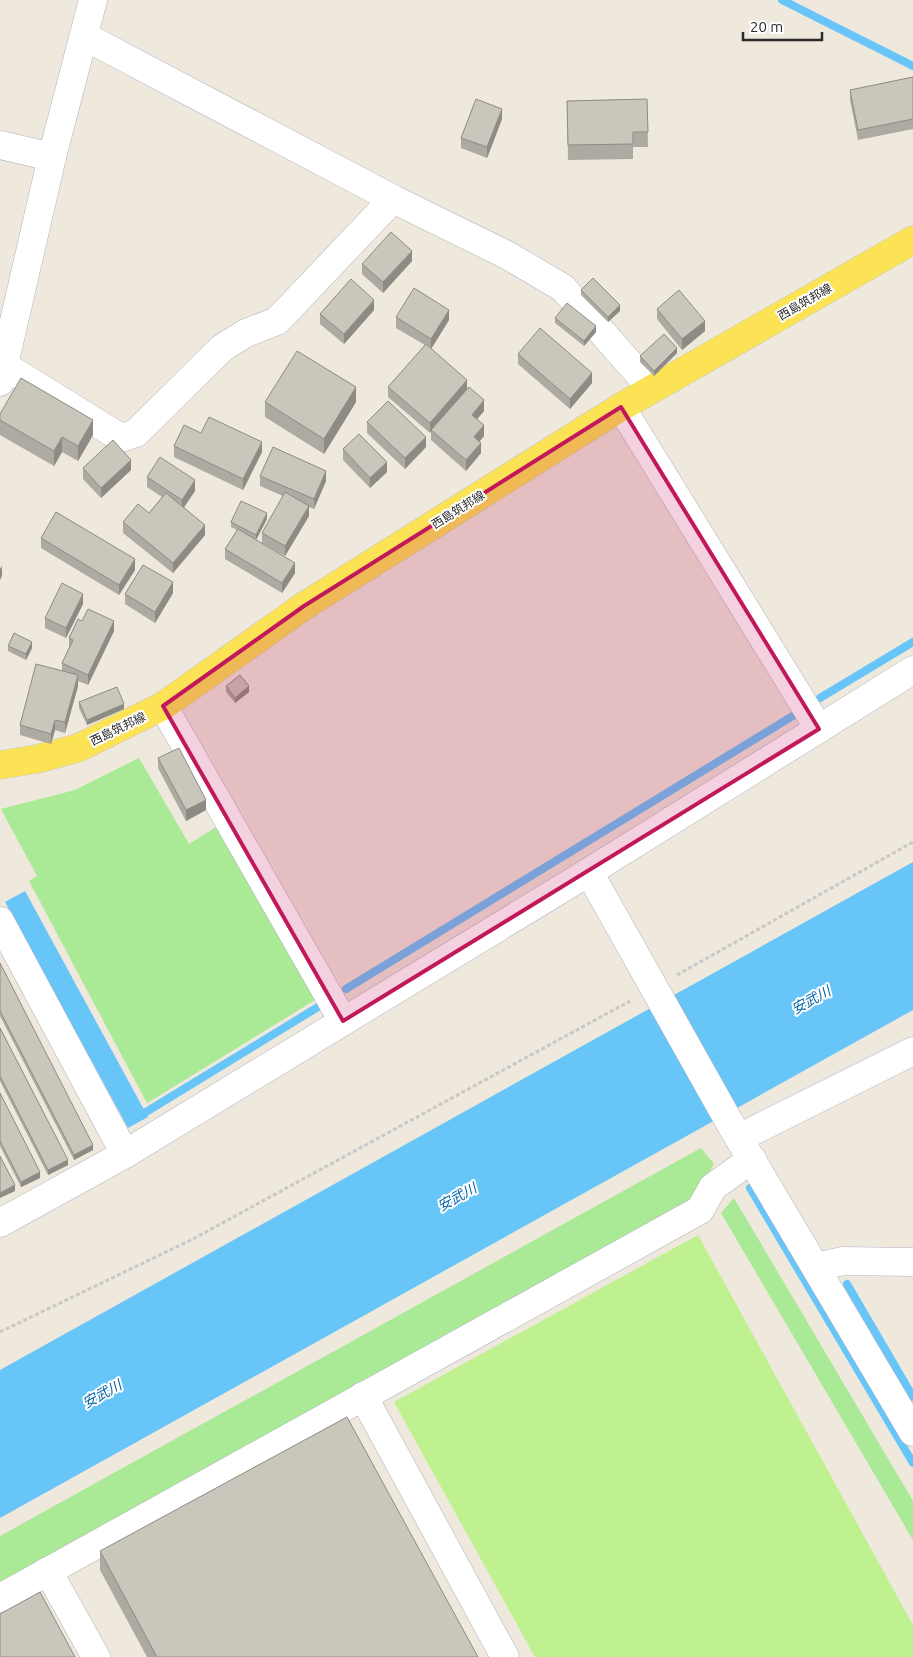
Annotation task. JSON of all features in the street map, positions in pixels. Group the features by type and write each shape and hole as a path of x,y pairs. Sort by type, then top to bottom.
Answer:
{"main road":[{"name":"西島筑邦線","path":"0,765 37,759 78,748 163,706 304,606 621,407 913,240"}],"street":[{"path":"93,0 52,158 2,375 121,438 136,433 222,348 246,333 277,321 393,199"},
{"path":"84,36 393,199 507,255 563,288 652,389"},
{"path":"0,145 52,158"},
{"path":"621,407 819,729"},
{"path":"0,1223 125,1154 589,872 913,670"},
{"path":"163,706 343,1021"},
{"path":"589,872 652,988 913,1432"},
{"path":"0,921 125,1154"},
{"path":"0,1598 700,1210 741,1141 913,1051"},
{"path":"816,1267 843,1261 913,1262"},
{"path":"363,1396 505,1657"},
{"path":"48,1571 96,1657"}],"path":[{"path":"0,1332 193,1238 652,988 913,842"}],"highlighted area":[{"path":"621,407 819,729 343,1021 163,706 304,606"}],"green space":[{"path":"139,758 189,844 216,827 315,1000 147,1103 29,881 37,876 1,809 75,790"},
{"path":"701,1148 714,1164 693,1200 0,1583 0,1536"},
{"path":"734,1198 913,1501 913,1540 721,1213"},
{"path":"698,1235 913,1625 913,1657 535,1657 394,1402"}],"water":[{"name":"安武川","path":"913,862 913,1010 0,1518 0,1370"},
{"path":"25,891 148,1117 128,1128 5,902"}],"building":[{"path":"913,77 913,119 858,130 850,90"},
{"path":"476,99 502,109 487,147 461,138"},
{"path":"647,99 648,132 633,132 633,144 568,145 567,101"},
{"path":"391,232 412,251 383,282 362,264"},
{"path":"593,278 620,305 608,317 581,290"},
{"path":"351,279 374,300 344,334 320,314"},
{"path":"414,288 449,310 431,339 396,317"},
{"path":"679,290 705,321 682,339 657,309"},
{"path":"567,303 596,326 584,341 555,318"},
{"path":"540,328 592,373 570,399 518,354"},
{"path":"664,334 677,348 654,371 640,356"},
{"path":"426,344 467,380 430,423 388,387"},
{"path":"297,351 356,387 324,439 265,402"},
{"path":"21,378 93,420 78,446 62,437 54,451 0,420 0,414"},
{"path":"469,387 484,400 472,415 484,425 474,437 481,443 466,460 431,430"},
{"path":"388,401 426,437 405,458 367,422"},
{"path":"209,417 262,442 243,479 174,446 184,425 201,433"},
{"path":"359,434 387,462 370,478 343,449"},
{"path":"113,440 131,460 101,488 83,468"},
{"path":"273,447 326,471 314,499 260,476"},
{"path":"160,457 195,480 182,500 147,477"},
{"path":"285,492 309,506 285,546 262,533"},
{"path":"166,493 205,525 173,563 123,522 138,504 149,513"},
{"path":"241,501 267,513 256,535 231,522"},
{"path":"56,512 135,559 119,585 41,538"},
{"path":"238,529 295,563 282,583 225,549"},
{"path":"143,565 173,582 155,612 125,594"},
{"path":"62,583 83,594 66,628 45,618"},
{"path":"88,609 114,621 88,675 62,663 73,640 69,638 78,619 82,621"},
{"path":"14,633 32,642 26,654 8,646"},
{"path":"36,664 78,675 65,722 55,720 51,734 20,725"},
{"path":"240,675 249,686 235,698 226,686"},
{"path":"117,687 124,704 87,720 79,702"},
{"path":"179,748 206,800 186,810 158,758"},
{"path":"0,963 93,1145 74,1155 0,1011"},
{"path":"0,1028 68,1160 48,1170 0,1076"},
{"path":"0,1093 40,1172 21,1182 0,1141"},
{"path":"0,1156 15,1185 0,1193"},
{"path":"347,1417 478,1657 157,1657 100,1551"},
{"path":"40,1592 75,1657 0,1657 0,1614"}],"waterway":[{"path":"782,0 913,66"},
{"path":"820,698 913,642"},
{"path":"346,989 796,714"},
{"path":"146,1112 318,1007"},
{"path":"750,1188 913,1463"},
{"path":"847,1284 913,1397"}]}
